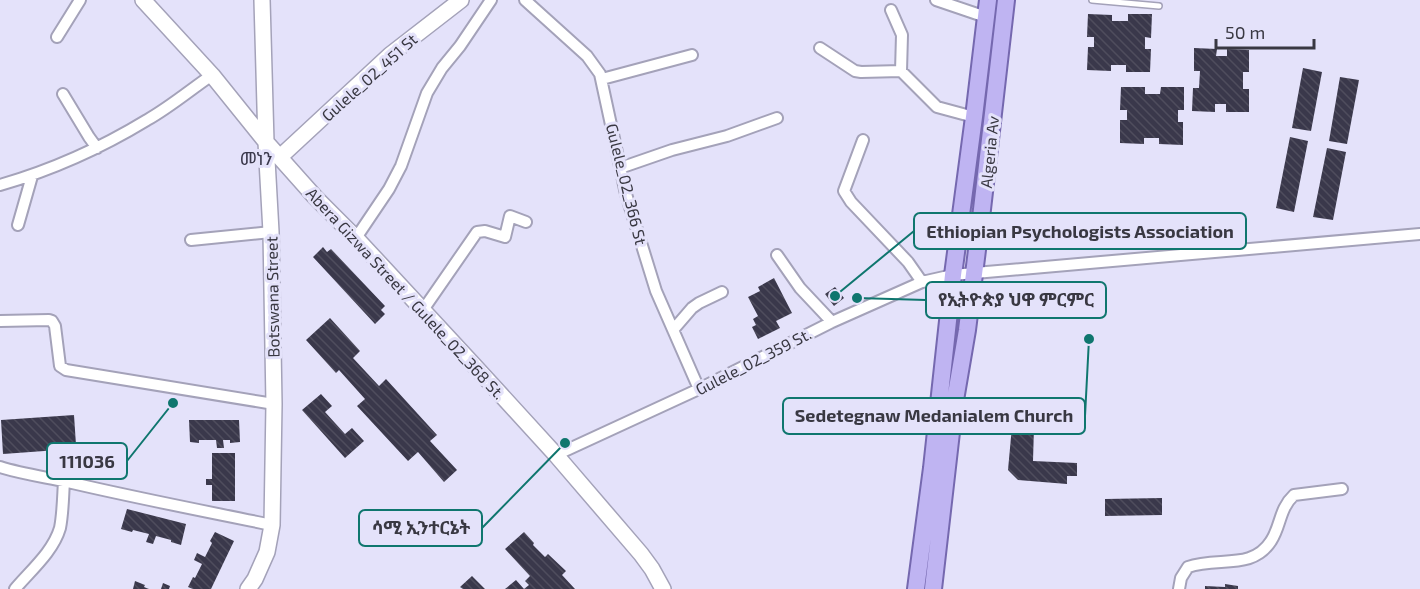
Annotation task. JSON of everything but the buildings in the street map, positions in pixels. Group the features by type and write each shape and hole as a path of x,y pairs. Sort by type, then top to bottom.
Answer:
{"main road":[{"name":"Abera Gizwa Street / Gulele_02_368 St.","path":"143,0 212,75 266,142 315,197 356,238 556,455 641,554 663,589"},
{"name":"Botswana Street","path":"248,589 267,552 273,525 274,404 271,232 262,0"},
{"name":"Gulele_02_451 St","path":"280,157 390,55 461,0"},
{"name":"Algeria Av","path":"933,589 954,406 975,273 1006,0"},
{"name":"Algeria Av","path":"916,589 987,8"}],"street":[{"path":"57,37 80,0"},
{"path":"356,238 389,189 401,166 427,93 442,68 491,0"},
{"name":"Gulele_02_366 St","path":"525,0 587,56 602,79 626,194 656,291 699,390"},
{"path":"936,0 987,8"},
{"path":"891,10 902,35 902,71 937,107 974,117"},
{"path":"820,48 855,71 902,71"},
{"path":"602,79 692,55"},
{"path":"0,185 32,176 97,148 149,120 212,75"},
{"path":"63,94 97,148"},
{"path":"620,168 672,150 727,136 777,118"},
{"path":"863,140 844,191 851,202 908,262 922,282"},
{"path":"18,225 32,176"},
{"path":"423,310 477,232 485,231 506,237 510,216 526,222"},
{"path":"191,240 271,232"},
{"name":"Gulele_02_359 St.","path":"556,455 699,390 832,322 922,282 953,275 1420,234"},
{"path":"777,255 800,288 832,322"},
{"path":"673,330 692,308 722,292"},
{"path":"0,321 52,321 55,326 60,366 66,370 274,404"},
{"path":"0,467 273,525"},
{"path":"15,589 48,551 56,538 60,527 64,481"},
{"path":"1179,589 1188,567 1198,563 1254,557 1264,551 1273,539 1282,511 1294,495 1342,489"}],"lane":[{"path":"1092,0 1159,6"}],"place":[{"name":"Ethiopian Psychologists Association","path":"835,296"},
{"name":"የኢትዮጵያ ህዋ ምርምር","path":"857,298"},
{"name":"Sedetegnaw Medanialem Church","path":"1089,339"},
{"name":"111036","path":"173,403"},
{"name":"ሳሚ ኢንተርኔት","path":"565,443"}],"district":[{"name":"መነን","path":"256,158"}]}
